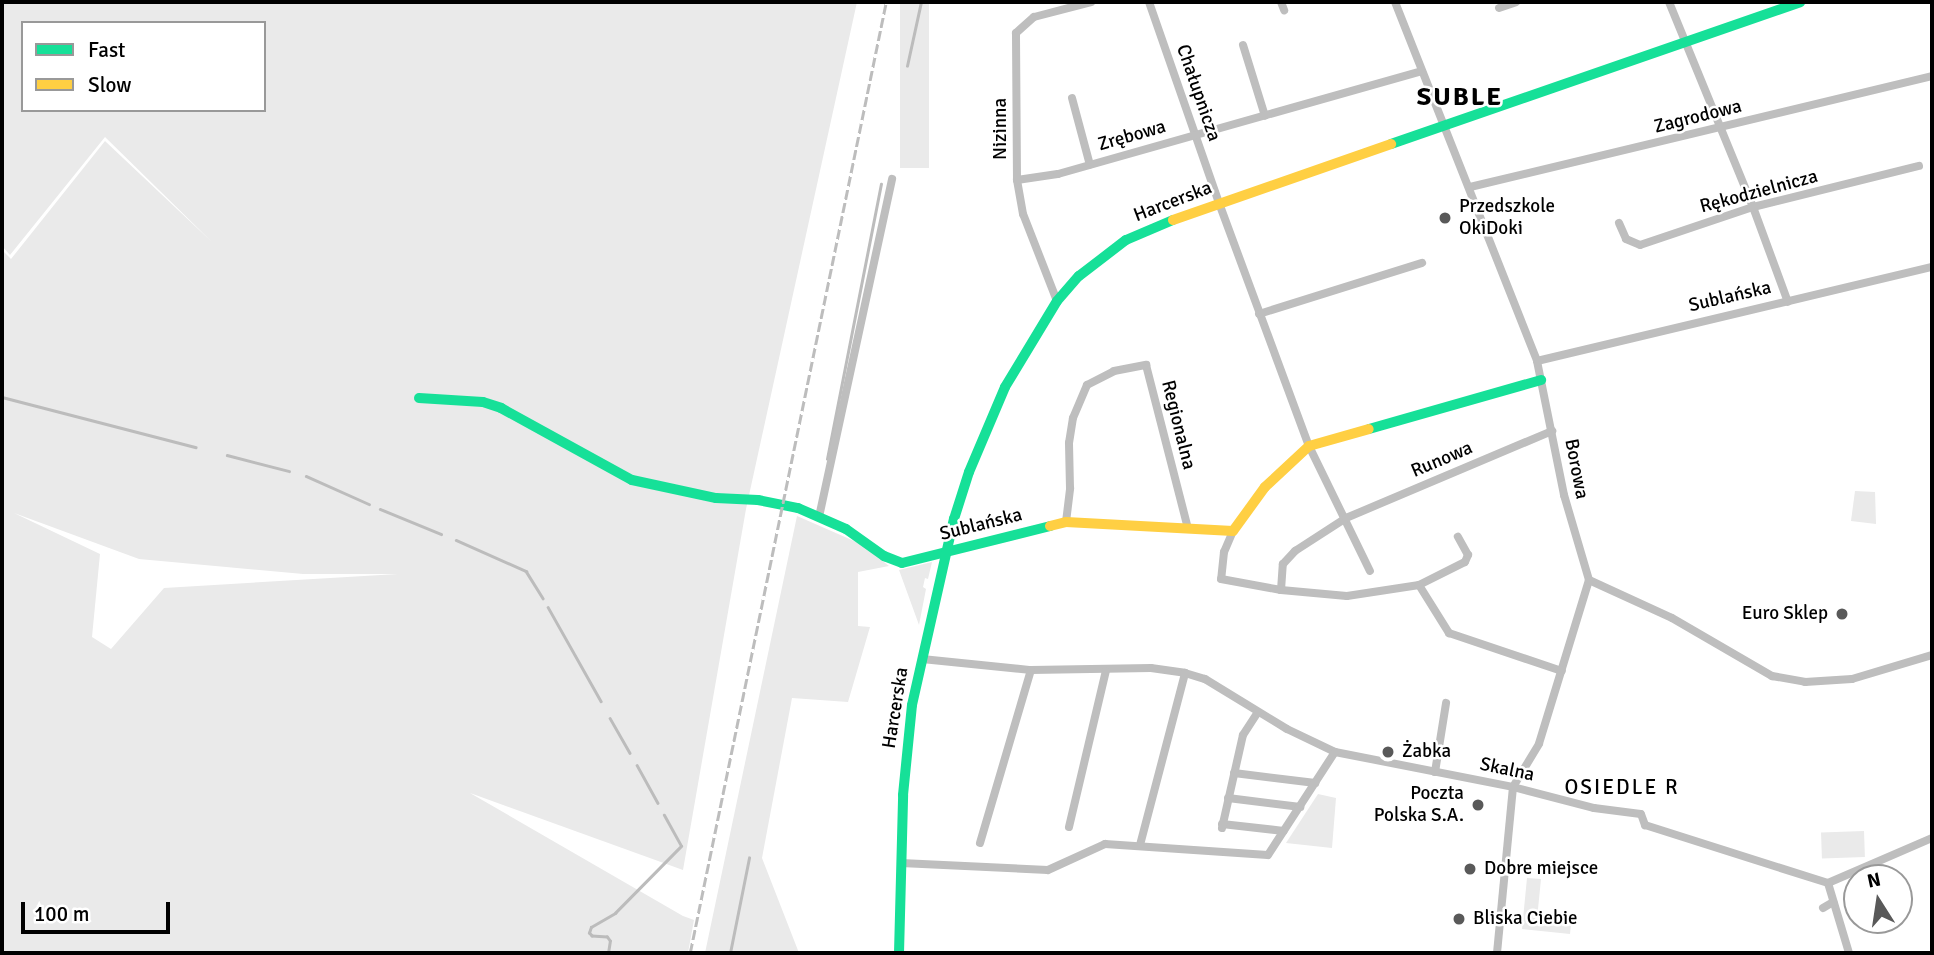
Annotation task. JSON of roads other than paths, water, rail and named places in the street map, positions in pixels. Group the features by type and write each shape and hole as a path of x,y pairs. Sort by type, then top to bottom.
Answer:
{"street":[{"name":"Nizinna","path":"1057,301 1023,214 1017,180 1016,33 1034,17 1091,2"},
{"name":"Chałupnicza","path":"1149,2 1219,203 1309,446"},
{"name":"Borowa","path":"1395,2 1537,361 1564,495 1589,580"},
{"path":"1499,8 1516,2"},
{"path":"1669,2 1753,207 1788,302"},
{"name":"Harcerska","path":"899,953 904,782 912,705 947,551 969,472 1005,387 1057,301 1079,276 1126,240 1219,203 1800,2"},
{"path":"1243,45 1265,116"},
{"name":"Zrębowa","path":"1017,180 1058,174 1422,71"},
{"name":"Zagrodowa","path":"1470,187 1932,76"},
{"name":"Zrębowa","path":"1072,98 1090,165"},
{"name":"Rękodzielnicza","path":"1619,223 1624,238 1640,244 1753,207 1919,166"},
{"path":"819,517 892,179"},
{"path":"1259,314 1422,263"},
{"name":"Sublańska","path":"1537,361 1932,267"},
{"name":"Regionalna","path":"1066,522 1070,488 1069,443 1073,418 1087,385 1114,371 1146,365 1153,383 1188,528"},
{"path":"1458,537 1468,555 1465,562 1419,585 1347,596 1281,590 1221,579 1224,552 1233,531 1273,477 1309,446 1541,380"},
{"name":"Sublańska","path":"419,398 483,402 501,408 632,480 716,498 783,503 846,528 893,561 902,563 1066,522 1233,531"},
{"name":"Runowa","path":"1281,590 1283,564 1295,551 1346,519 1552,431"},
{"path":"1309,446 1370,571"},
{"path":"1497,953 1514,787 1539,744 1589,580 1672,618 1772,676 1805,682 1852,679 1932,655"},
{"path":"1419,585 1449,633 1562,671"},
{"name":"Skalna","path":"922,659 1031,670 1106,671 1151,668 1185,673 1205,679 1255,710 1335,752 1514,787 1594,808 1641,814 1645,825 1828,883"},
{"path":"980,843 1031,670"},
{"path":"1069,827 1106,671"},
{"path":"1140,845 1185,673"},
{"path":"1435,772 1446,703"},
{"path":"1255,710 1243,736 1222,826 1284,831"},
{"path":"901,863 1040,871 1061,866 1088,849 1105,844 1268,855 1335,752"},
{"path":"1234,773 1315,783"},
{"path":"1228,798 1300,807"},
{"path":"1849,953 1828,883 1931,839"},
{"path":"1823,908 1833,902"}],"waterway":[{"path":"907,66 921,2"},
{"path":"827,459 881,184"},
{"path":"2,397 196,447"},
{"path":"227,455 289,471"},
{"path":"306,476 369,504"},
{"path":"380,509 441,534"},
{"path":"456,540 526,571 543,598"},
{"path":"548,607 601,701"},
{"path":"610,718 630,753"},
{"path":"637,765 658,803"},
{"path":"608,953 610,941 607,937 592,936 589,933 591,927 615,913 681,846 664,815"},
{"path":"730,953 749,858"}],"railway":[{"path":"690,953 886,2"}],"place":[{"name":"Przedszkole OkiDoki","path":"1445,218"},
{"name":"Euro Sklep","path":"1842,614"},
{"name":"Żabka","path":"1388,752"},
{"name":"Poczta Polska S.A.","path":"1478,805"},
{"name":"Dobre miejsce","path":"1470,869"},
{"name":"Bliska Ciebie","path":"1459,919"}],"district":[{"name":"SUBLE","path":"1460,98"},
{"name":"OSIEDLE R","path":"1622,787"}]}
